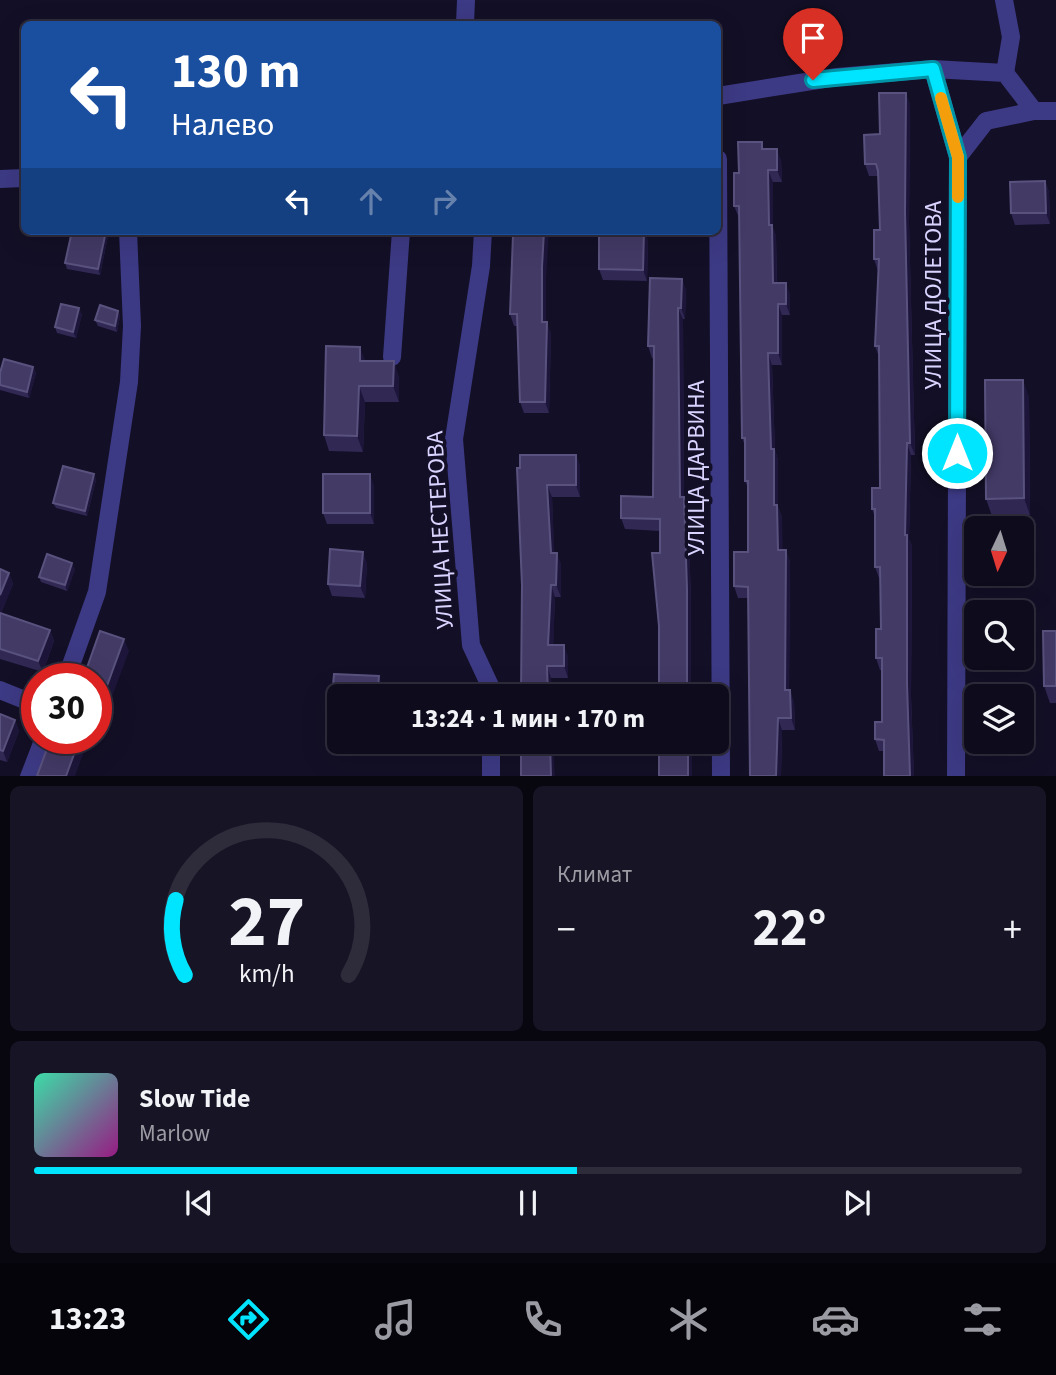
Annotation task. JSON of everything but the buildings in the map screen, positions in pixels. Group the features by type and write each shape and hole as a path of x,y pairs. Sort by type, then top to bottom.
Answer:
{"street":[{"path":"465,21 466,0"},
{"path":"1004,0 1011,37 1005,73 1034,111"},
{"path":"721,96 837,77 933,69 1005,73"},
{"name":"УЛИЦА ДОЛЕТОВА","path":"933,69 958,157 956,776"},
{"path":"958,157 986,121 1034,111 1056,111"},
{"path":"0,179 21,178"},
{"path":"72,663 97,592 129,382 132,326 128,235"},
{"path":"392,357 401,235"},
{"name":"УЛИЦА НЕСТЕРОВА","path":"483,235 481,266 454,439 471,645 487,684"},
{"name":"УЛИЦА ДАРВИНА","path":"718,235 721,776"},
{"path":"0,690 21,699"},
{"path":"29,776 38,754"},
{"path":"491,754 491,776"}],"slow traffic":[{"path":"941,98 958,157 958,197"}],"route":[{"path":"813,80 933,69 958,157 957,453"}]}
